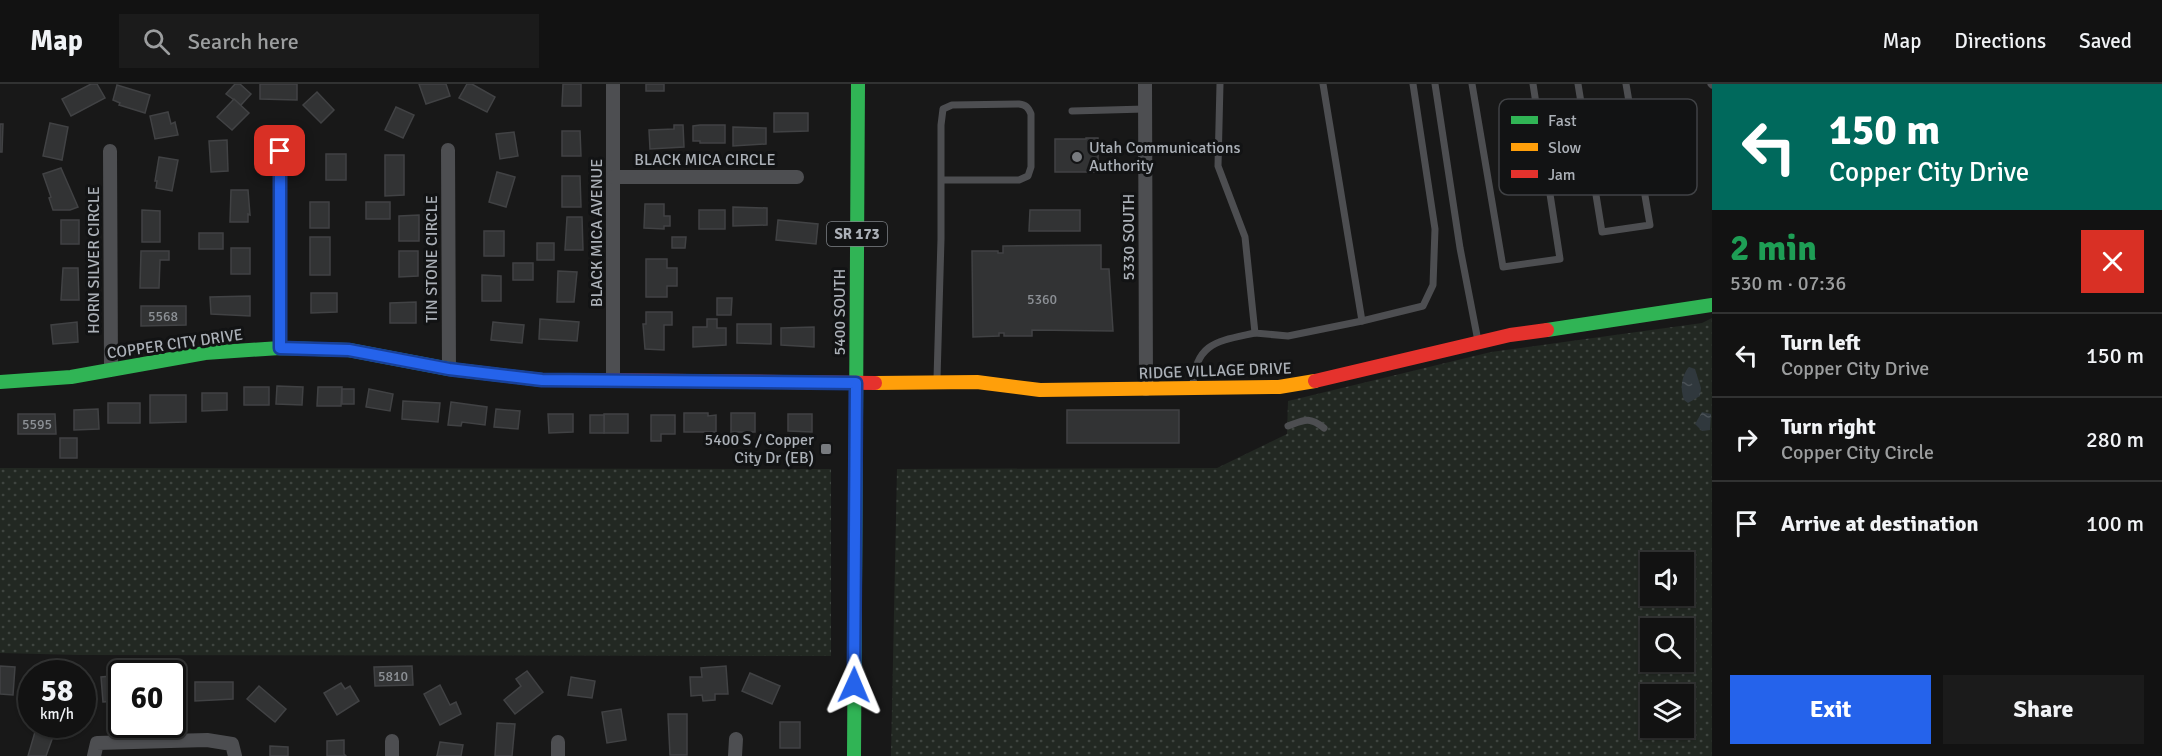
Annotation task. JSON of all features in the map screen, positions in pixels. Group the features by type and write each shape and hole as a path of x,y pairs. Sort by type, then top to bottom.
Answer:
{"street":[{"name":"BLACK MICA AVENUE","path":"613,84 613,381"},
{"name":"5400 SOUTH","path":"854,756 858,84"},
{"name":"5330 SOUTH","path":"1145,84 1146,389"},
{"name":"TIN STONE CIRCLE","path":"448,150 449,369"},
{"path":"280,151 280,348"},
{"name":"HORN SILVER CIRCLE","path":"110,152 111,369"},
{"name":"BLACK MICA CIRCLE","path":"613,177 797,177"},
{"name":"RIDGE VILLAGE DRIVE","path":"856,383 988,383 1040,390 1279,387 1305,384 1478,341 1712,305"},
{"name":"COPPER CITY DRIVE","path":"0,382 70,377 205,353 280,348 349,350 449,369 542,380 856,383"},
{"path":"735,756 736,739"},
{"path":"95,749 207,740 232,744 235,756"},
{"path":"392,741 392,756"}],"lane":[{"path":"1220,84 1218,166 1245,237 1255,333"},
{"path":"1323,84 1362,321"},
{"path":"1193,389 1194,368 1205,349 1222,339 1255,333 1288,336 1423,306 1432,285 1435,229 1413,84"},
{"path":"1435,84 1478,341"},
{"path":"1472,84 1503,267 1560,259 1550,195"},
{"path":"1533,84 1535,99"},
{"path":"1578,84 1580,99"},
{"path":"1626,84 1629,99"},
{"path":"937,382 941,124 943,109 952,105 1019,104 1028,107 1031,114 1031,167 1028,176 1019,180 941,180"},
{"path":"1072,111 1145,108"},
{"path":"1596,195 1602,232 1650,225 1645,195"},
{"path":"1288,426 1304,420 1315,422 1324,428"}],"shaded area":[{"path":"1712,318 1712,756 891,756 897,469 1217,468 1287,434 1288,401 1491,352 1702,323"},
{"path":"0,468 831,469 831,656 0,653"}],"water":[{"path":"1689,367 1695,369 1701,388 1700,396 1688,403 1684,400 1682,387 1684,374"},
{"path":"1702,412 1711,414 1710,430 1702,431 1695,424"}],"building":[{"path":"91,84 97,84 105,98 71,116 62,99"},
{"path":"235,84 240,84 251,94 241,105 226,94"},
{"path":"260,84 297,84 297,100 260,99"},
{"path":"419,84 446,84 450,96 426,104"},
{"path":"467,84 472,84 495,97 487,112 459,98"},
{"path":"563,84 581,84 581,106 562,106"},
{"path":"646,84 664,84 664,91 646,91"},
{"path":"117,85 150,95 145,113 119,105 120,103 113,100"},
{"path":"317,92 334,110 321,123 303,105"},
{"path":"234,99 249,113 232,130 217,117"},
{"path":"396,107 414,115 403,138 385,130"},
{"path":"168,112 171,124 175,122 178,135 155,139 150,116"},
{"path":"774,113 808,113 808,131 774,132"},
{"path":"50,123 68,127 62,160 43,156"},
{"path":"0,124 3,124 2,152 0,152"},
{"path":"674,125 683,125 684,147 650,149 649,130 674,129"},
{"path":"725,125 725,143 693,141 693,126"},
{"path":"733,127 766,128 766,144 733,146"},
{"path":"562,131 580,131 581,156 562,156"},
{"path":"514,132 518,156 500,159 496,134"},
{"name":"Utah Communications Authority","path":"1098,138 1098,172 1055,172 1055,139"},
{"path":"227,140 228,171 211,172 209,141"},
{"path":"326,154 346,154 346,180 326,180"},
{"path":"385,155 404,155 404,195 385,196"},
{"path":"159,157 178,160 172,191 156,188"},
{"path":"61,168 78,207 70,210 53,210 43,174"},
{"path":"497,172 515,177 506,207 489,202"},
{"path":"562,176 580,176 581,207 562,207"},
{"path":"231,190 248,190 250,215 248,214 248,222 230,222"},
{"path":"310,202 329,202 329,228 310,228"},
{"path":"366,202 390,202 390,219 366,219"},
{"path":"645,204 664,204 664,216 670,216 670,226 664,226 664,229 644,228"},
{"path":"733,207 767,208 767,225 733,226"},
{"path":"142,210 160,211 160,242 142,242"},
{"path":"699,210 725,210 725,229 699,229"},
{"path":"1030,210 1080,210 1080,231 1029,231"},
{"path":"419,215 419,241 399,241 399,216"},
{"path":"567,217 582,217 583,250 565,250"},
{"path":"61,220 79,220 79,244 61,244"},
{"path":"778,220 818,224 816,244 776,240"},
{"path":"484,231 504,231 504,256 484,256"},
{"path":"199,233 223,233 223,249 199,249"},
{"path":"310,237 330,237 330,275 310,275"},
{"path":"672,237 686,237 685,248 672,248"},
{"path":"537,243 554,243 554,260 537,260"},
{"path":"1101,245 1101,269 1109,269 1113,331 1032,330 1032,336 1004,336 1004,333 999,333 999,336 973,337 972,251 1003,253 1003,246"},
{"path":"231,248 250,248 250,274 231,274"},
{"path":"141,251 169,251 169,260 160,260 159,288 140,288"},
{"path":"399,251 418,251 418,276 399,277"},
{"path":"646,259 667,259 667,268 677,268 677,286 667,286 667,297 646,297"},
{"path":"513,263 533,263 533,280 513,280"},
{"path":"63,268 78,268 79,300 61,300"},
{"path":"558,271 577,272 574,302 557,302"},
{"path":"482,275 501,276 501,301 482,301"},
{"path":"311,293 337,293 337,312 311,313"},
{"path":"250,296 250,316 211,314 210,297"},
{"path":"717,298 732,298 731,315 717,315"},
{"path":"416,302 416,323 390,323 390,303"},
{"path":"141,306 186,306 186,325 141,326"},
{"path":"646,312 672,312 672,325 664,325 664,350 645,349 643,324 646,324"},
{"path":"540,319 579,322 577,341 539,339"},
{"path":"707,319 717,319 717,328 726,328 726,345 693,347 693,327 707,327"},
{"path":"77,322 78,342 53,344 51,325"},
{"path":"493,322 524,325 522,343 491,340"},
{"path":"737,324 771,324 771,344 737,343"},
{"path":"814,327 814,347 781,345 781,328"},
{"path":"277,386 303,387 302,405 276,404"},
{"path":"244,387 269,387 269,405 244,405"},
{"path":"318,387 342,387 341,406 317,406"},
{"path":"342,389 354,389 354,404 342,404"},
{"path":"369,389 393,394 390,411 366,407"},
{"path":"202,393 227,393 227,410 202,411"},
{"path":"150,395 186,395 186,422 150,423"},
{"path":"403,401 440,403 438,422 402,419"},
{"path":"451,402 487,407 485,425 462,422 461,426 448,425"},
{"path":"108,403 140,403 140,423 108,423"},
{"path":"98,409 99,429 74,430 74,410"},
{"path":"496,409 520,411 518,429 494,427"},
{"path":"1067,410 1179,410 1179,443 1067,443"},
{"path":"684,413 716,415 716,432 684,432"},
{"path":"731,413 755,413 755,432 731,432"},
{"path":"18,414 55,414 56,434 18,434"},
{"path":"548,414 573,414 573,432 549,433"},
{"path":"604,414 628,414 628,433 604,433"},
{"path":"788,414 812,414 812,432 788,431"},
{"path":"590,415 604,415 604,433 590,433"},
{"path":"651,415 675,415 675,434 661,434 661,441 651,441"},
{"path":"60,438 77,438 77,458 60,458"},
{"path":"0,666 15,667 13,695 0,694"},
{"path":"412,666 413,685 375,686 374,667"},
{"path":"726,666 728,694 715,694 715,700 703,701 702,695 691,696 690,677 702,677 701,668"},
{"path":"527,671 543,692 515,714 504,700 521,686 516,679"},
{"path":"750,673 780,686 772,704 742,691"},
{"path":"108,676 108,702 103,702 101,677"},
{"path":"571,677 595,681 592,698 568,695"},
{"path":"195,682 233,682 233,699 195,701"},
{"path":"341,683 345,689 350,686 359,701 337,715 324,693"},
{"path":"440,685 450,705 456,702 461,714 440,725 424,694"},
{"path":"259,686 286,709 275,722 247,699"},
{"path":"621,709 626,740 607,743 602,712"},
{"path":"668,714 687,714 687,755 670,755"},
{"path":"780,722 800,722 800,748 780,748"},
{"path":"497,723 515,724 512,756 495,756"},
{"path":"33,738 52,738 46,756 28,756"},
{"path":"344,740 346,756 327,756 327,741"},
{"path":"440,742 463,745 461,756 437,756"},
{"path":"270,746 288,747 288,756 270,756"}],"traffic: fast":[{"path":"854,756 858,84"},
{"path":"1547,330 1712,305"},
{"path":"0,382 71,377 205,353 280,348 349,350 449,369 542,380 589,380"}],"traffic: slow":[{"path":"875,383 977,382 1040,390 1279,387 1315,381"}],"traffic: jam":[{"path":"1315,381 1510,335 1547,330"},
{"path":"589,380 875,383"}],"place":[{"name":"Utah Communications Authority","path":"1077,157"},
{"name":"5400 S / Copper City Dr (EB)","path":"826,449"}],"route":[{"path":"280,151 280,348 349,350 449,369 542,380 856,383 854,685"}]}
